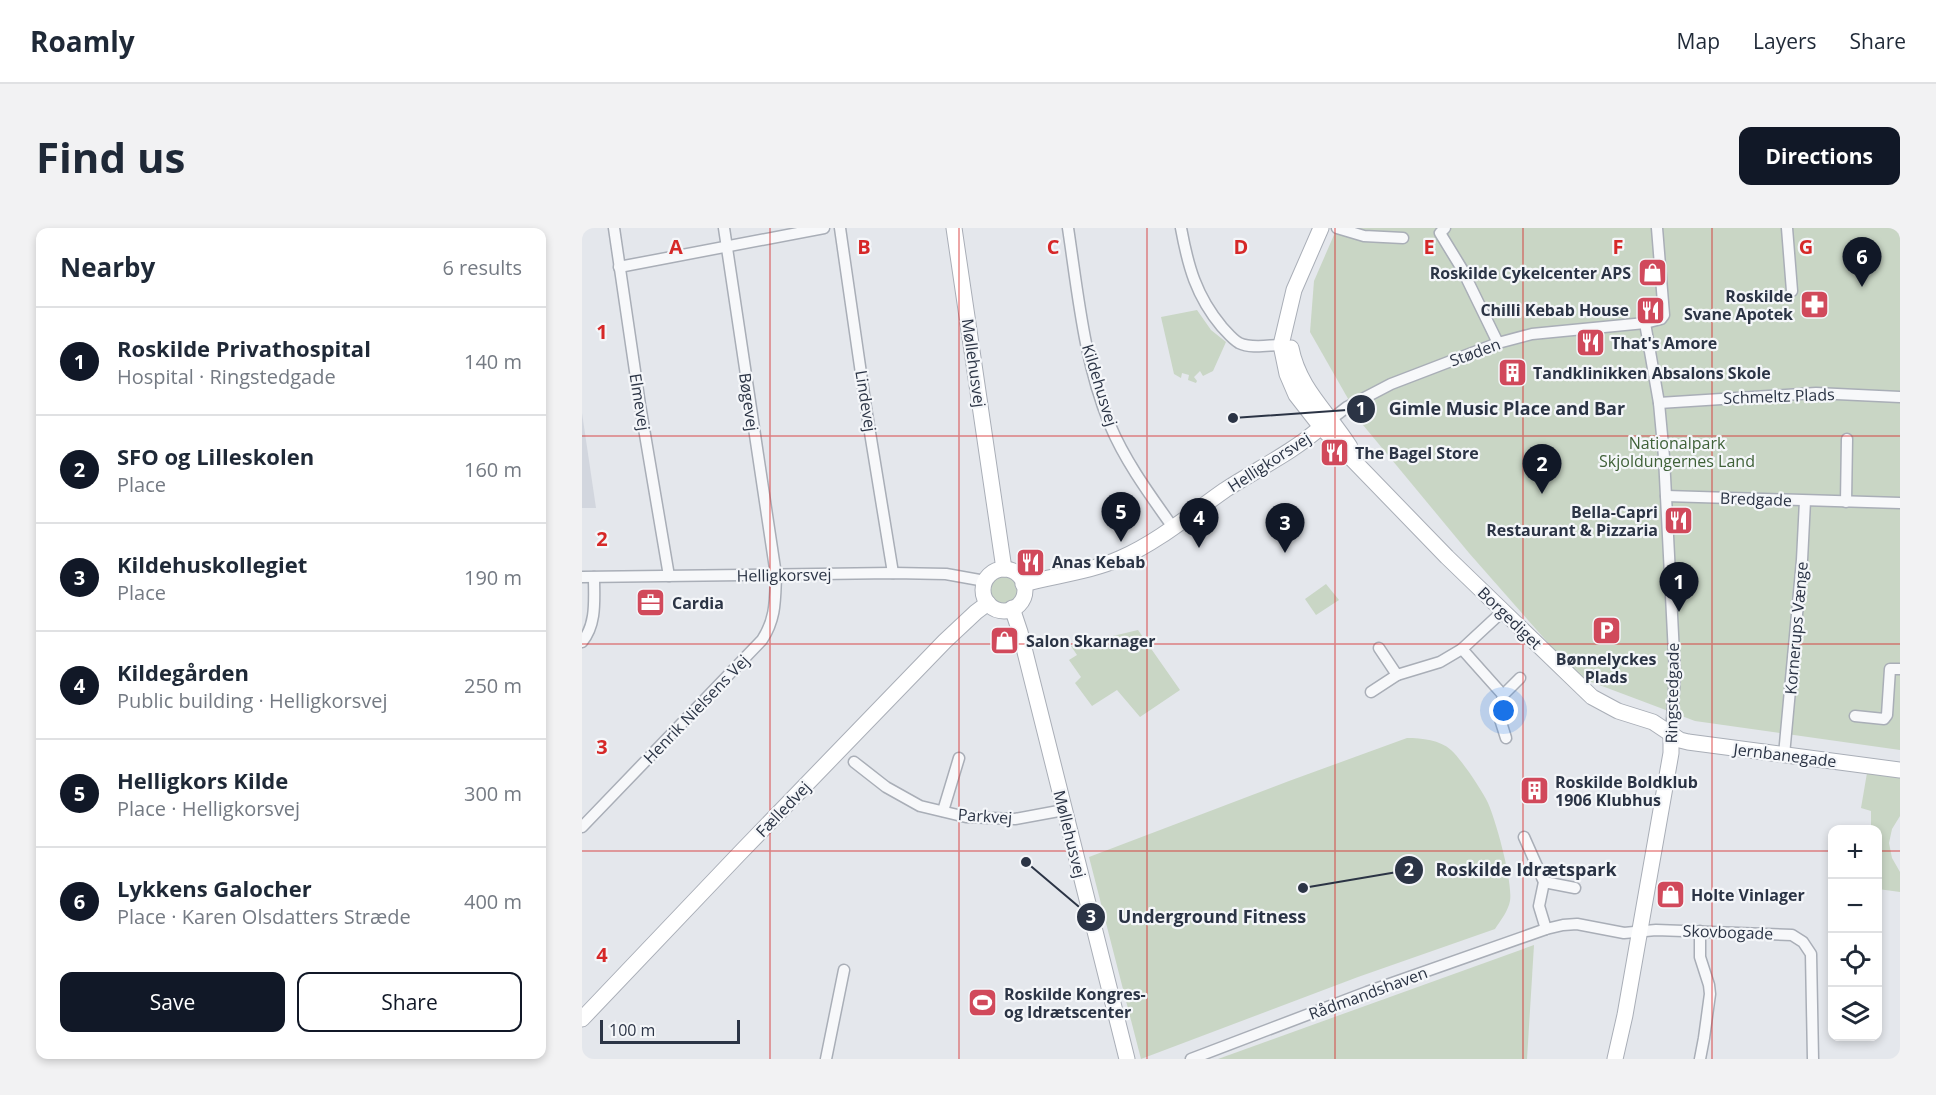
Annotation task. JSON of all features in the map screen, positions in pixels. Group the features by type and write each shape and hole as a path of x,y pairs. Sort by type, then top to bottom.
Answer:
{"street":[{"name":"Elmevej","path":"614,228 640,405 669,576"},
{"name":"Bøgevej","path":"724,228 776,575"},
{"path":"619,267 824,228"},
{"name":"Lindevej","path":"840,228 893,573"},
{"name":"Møllehusvej","path":"954,228 1004,569"},
{"name":"Kildehusvej","path":"1068,228 1090,365 1104,410 1125,455 1172,526"},
{"path":"1181,228 1188,266 1200,294 1214,317 1232,338 1240,343 1250,346 1281,345"},
{"path":"1321,228 1294,290 1281,345 1287,374 1296,395 1325,424"},
{"path":"1337,228 1364,236 1403,238"},
{"name":"Støden","path":"1325,424 1347,407 1391,384 1498,343 1532,334 1645,323 1661,319 1664,315 1657,228"},
{"path":"1787,228 1792,291"},
{"path":"1442,231 1498,343"},
{"path":"1288,315 1294,362 1325,424"},
{"name":"Ringstedgade","path":"1615,1059 1671,753 1676,674 1659,403 1645,323"},
{"name":"Schmeltz Plads","path":"1659,403 1816,393 1900,397"},
{"name":"Helligkorsvej","path":"1023,584 1108,563 1142,547 1225,491 1306,441 1325,424"},
{"name":"Borgediget","path":"1325,424 1368,475 1592,697 1612,709 1653,722 1671,735"},
{"path":"1846,502 1847,439"},
{"name":"Bredgade","path":"1666,496 1900,503"},
{"name":"Kornerups Vænge","path":"1784,755 1802,560 1805,501"},
{"path":"1004,569 1016,573 1023,584 1022,598 1012,609 999,610 988,603 983,593 985,581 993,572 1004,569"},
{"name":"Helligkorsvej","path":"588,577 893,573 946,574 985,581"},
{"name":"Henrik Nielsens Vej","path":"582,827 762,640 774,617 776,575"},
{"path":"582,642 592,623 594,605 588,577"},
{"name":"Fælledvej","path":"582,1019 945,642 988,603"},
{"name":"Møllehusvej","path":"1012,609 1020,632 1127,1059"},
{"path":"1371,692 1397,675 1440,663 1462,649 1503,611"},
{"path":"1379,648 1397,675"},
{"path":"1462,649 1503,695"},
{"path":"1855,716 1884,719 1887,715 1890,669 1900,669"},
{"path":"1506,738 1498,716 1503,695 1520,678"},
{"name":"Jernbanegade","path":"1671,735 1688,742 1900,770"},
{"name":"Parkvej","path":"943,811 959,758"},
{"name":"Parkvej","path":"854,762 886,788 920,806 966,817 1015,819 1064,810"},
{"path":"1524,837 1544,882 1539,906 1546,929"},
{"path":"1544,882 1575,888"},
{"name":"Rådmandshaven","path":"1191,1059 1367,992 1546,929 1577,924 1624,933 1639,931"},
{"name":"Skovbogade","path":"1639,931 1780,933 1792,935 1803,942 1811,954 1813,1059"},
{"path":"1700,932 1700,957 1710,994 1700,1059"},
{"path":"826,1059 844,970"}],"shaded area":[{"path":"582,413 596,508 582,508"}],"green space":[{"name":"Nationalpark Skjoldungernes Land","path":"1337,228 1900,228 1900,750 1695,721 1578,677 1469,553 1363,425 1310,332 1314,281"},
{"path":"1197,310 1211,330 1226,342 1213,371 1203,376 1200,371 1194,377 1196,383 1188,380 1189,375 1182,373 1181,378 1174,374 1161,317"},
{"path":"1004,576 1014,580 1018,590 1014,600 1004,604 994,600 990,590 994,580"},
{"path":"1326,584 1339,600 1316,615 1305,599"},
{"path":"1138,630 1180,690 1140,717 1117,690 1092,706 1075,683 1081,677 1069,660 1077,655 1071,646"},
{"path":"1407,738 1430,740 1451,750 1471,775 1488,803 1503,852 1510,892 1508,908 1495,929 1358,977 1141,1059 1089,857"},
{"path":"1867,773 1900,777 1900,816 1892,829 1889,843 1892,858 1900,872 1900,892 1882,890 1882,825 1871,825 1871,811 1861,808"},
{"path":"1534,945 1527,1059 1218,1059"}],"place":[{"name":"Roskilde Cykelcenter APS","path":"1652,273"},
{"name":"Lykkens Galocher","path":"1862,287"},
{"name":"Roskilde Svane Apotek","path":"1814,305"},
{"name":"Chilli Kebab House","path":"1650,310"},
{"name":"That's Amore","path":"1590,343"},
{"name":"Tandklinikken Absalons Skole","path":"1512,373"},
{"name":"Gimle Music Place and Bar","path":"1233,418"},
{"name":"The Bagel Store","path":"1334,453"},
{"name":"SFO og Lilleskolen","path":"1542,494"},
{"name":"Bella-Capri Restaurant & Pizzaria","path":"1679,521"},
{"name":"Helligkors Kilde","path":"1121,542"},
{"name":"Kildegården","path":"1199,548"},
{"name":"Kildehuskollegiet","path":"1285,553"},
{"name":"Anas Kebab","path":"1031,562"},
{"name":"Cardia","path":"651,603"},
{"name":"Roskilde Privathospital","path":"1679,612"},
{"name":"Bønnelyckes Plads","path":"1606,631"},
{"name":"Salon Skarnager","path":"1005,641"},
{"name":"Roskilde Boldklub 1906 Klubhus","path":"1534,791"},
{"name":"Underground Fitness","path":"1026,862"},
{"name":"Roskilde Idrætspark","path":"1303,888"},
{"name":"Holte Vinlager","path":"1670,895"},
{"name":"Roskilde Kongres- og Idrætscenter","path":"983,1003"}]}
